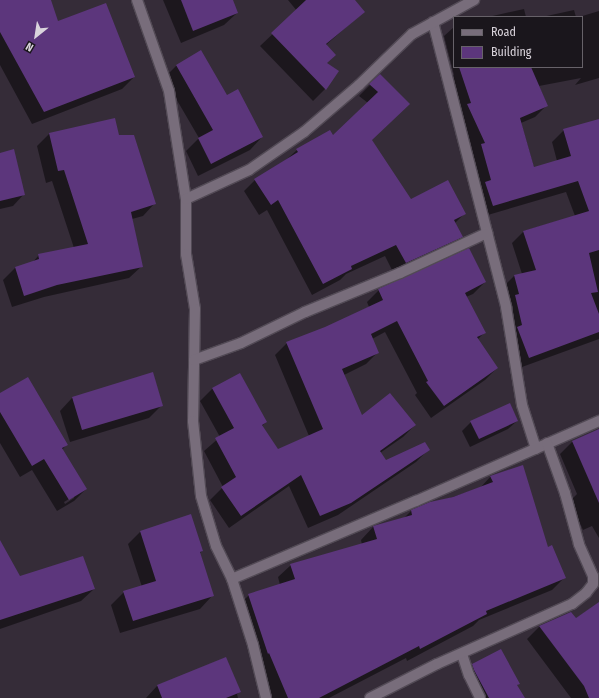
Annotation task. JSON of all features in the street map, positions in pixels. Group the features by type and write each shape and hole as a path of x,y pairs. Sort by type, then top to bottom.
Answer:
{"street":[{"path":"137,0 169,91 186,199 186,254 195,309 193,421 202,496 216,546 232,579 253,645 266,698"},
{"path":"186,199 249,170 304,132 359,85 412,34 474,0"},
{"path":"433,22 506,306 522,405 536,449"},
{"path":"194,360 242,343 305,312 400,273 487,233"},
{"path":"232,579 599,421"},
{"path":"370,698 572,604 586,593 593,584 593,576 579,544 565,493 548,443"},
{"path":"462,654 469,675 480,698"}],"building":[{"path":"0,0 51,0 58,21 106,3 135,77 44,112 0,32"},
{"path":"181,0 233,0 238,13 193,31"},
{"path":"306,0 355,0 365,12 326,44 336,55 327,63 339,71 326,90 271,33"},
{"path":"201,50 227,95 238,89 263,137 211,164 198,138 213,130 176,65"},
{"path":"459,68 531,68 548,106 520,118 534,167 571,156 563,129 599,119 599,250 589,253 598,292 591,293 599,314 599,332 529,358 517,327 522,325 515,295 519,294 514,275 536,270 523,231 589,211 578,181 493,206 485,182 491,180 481,144 485,143 467,104 471,103"},
{"path":"380,74 410,104 372,140 411,199 448,180 466,214 454,220 463,237 406,263 396,245 351,266 352,269 323,284 278,200 271,205 254,179 298,152 296,149 330,130 333,135 378,92 369,84"},
{"path":"115,118 119,135 134,135 156,204 131,212 143,267 57,285 24,296 15,267 39,259 38,254 88,244 64,170 58,171 49,133"},
{"path":"14,149 25,195 0,201 0,153"},
{"path":"469,248 486,282 465,293 486,333 477,337 498,368 444,406 426,382 428,381 397,321 371,334 379,353 342,369 362,415 390,393 416,425 380,451 386,460 425,442 430,450 351,503 320,516 301,475 241,516 221,487 236,477 215,438 234,428 212,388 240,373 267,422 262,425 278,449 323,429 286,342 325,327 383,300 378,289"},
{"path":"153,372 163,406 82,430 72,397"},
{"path":"28,377 68,445 62,448 87,489 69,500 44,459 32,466 0,412 0,393"},
{"path":"510,403 518,421 479,439 470,421"},
{"path":"599,429 599,503 572,441"},
{"path":"523,465 548,547 552,545 566,578 486,611 487,614 420,649 419,646 319,698 288,698 269,653 268,654 248,594 295,579 290,564 377,539 373,526 412,515 411,510 430,502 453,497 493,482 490,476"},
{"path":"191,514 203,551 200,552 214,596 133,621 123,591 156,581 140,531"},
{"path":"0,540 20,576 83,556 95,589 0,620"},
{"path":"599,602 599,698 589,698 584,686 539,626 571,612 576,618"},
{"path":"501,649 520,684 517,685 525,698 489,698 474,670 472,664"},
{"path":"226,657 241,692 226,698 162,698 157,685"}]}
